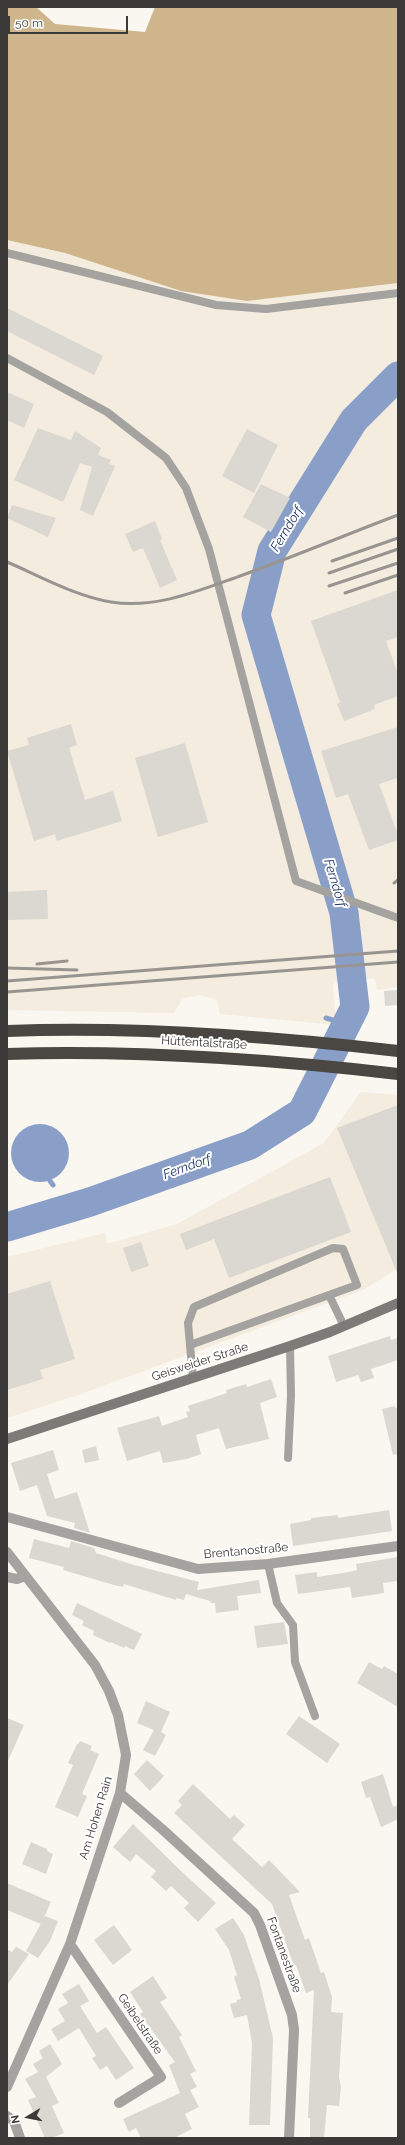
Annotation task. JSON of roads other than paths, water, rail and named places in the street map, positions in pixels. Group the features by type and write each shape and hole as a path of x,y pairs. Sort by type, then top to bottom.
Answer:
{"highway":[{"name":"Hüttentalstraße","path":"7,1031 117,1031 214,1034 303,1040 398,1052"},
{"name":"Hüttentalstraße","path":"7,1054 111,1053 213,1057 300,1063 398,1074"}],"main road":[{"name":"Geisweider Straße","path":"7,1439 290,1346 344,1326 398,1303"}],"street":[{"name":"Brentanostraße","path":"7,1517 198,1569 268,1564 398,1546"},
{"name":"Am Hohen Rain","path":"7,1552 95,1665 109,1691 118,1715 125,1743 124,1769 120,1792 70,1944 7,2087"},
{"path":"7,1577 16,1579 25,1576"},
{"name":"Fontanestraße","path":"120,1792 254,1913 260,1924 292,2015 294,2030 289,2138"},
{"name":"Geibelstraße","path":"70,1944 161,2077 119,2103"},
{"path":"7,2116 14,2121 20,2138"}],"lane":[{"path":"7,253 216,305 266,310 398,293"},
{"path":"7,358 107,412 166,458 186,488 209,550 296,881 398,918"},
{"path":"190,1345 357,1285 344,1249 333,1248 194,1307 188,1323 190,1345 194,1378"},
{"path":"329,1295 344,1326"},
{"path":"288,1458 291,1396 290,1346"},
{"path":"268,1564 277,1603 293,1625 295,1662 315,1716"}],"water":[{"path":"34,1124 46,1124 61,1132 69,1147 69,1159 61,1174 46,1182 34,1182 19,1174 11,1159 11,1147 19,1132"}],"waterway":[{"name":"Ferndorf","path":"7,1227 90,1202 250,1145 302,1112 355,1007 344,913 256,615 272,551 354,420 398,376"},
{"path":"326,1018 346,1024"},
{"path":"50,1181 53,1185"},
{"path":"64,1198 71,1208"}],"railway":[{"path":"7,562 58,585 98,599 128,604 161,601 193,593 398,515"},
{"path":"332,561 398,538"},
{"path":"329,573 398,549"},
{"path":"329,586 398,563"},
{"path":"345,593 398,575"},
{"path":"394,883 398,880"},
{"path":"7,981 398,951"},
{"path":"37,964 67,961"},
{"path":"7,992 398,962"},
{"path":"7,968 77,970"}]}
